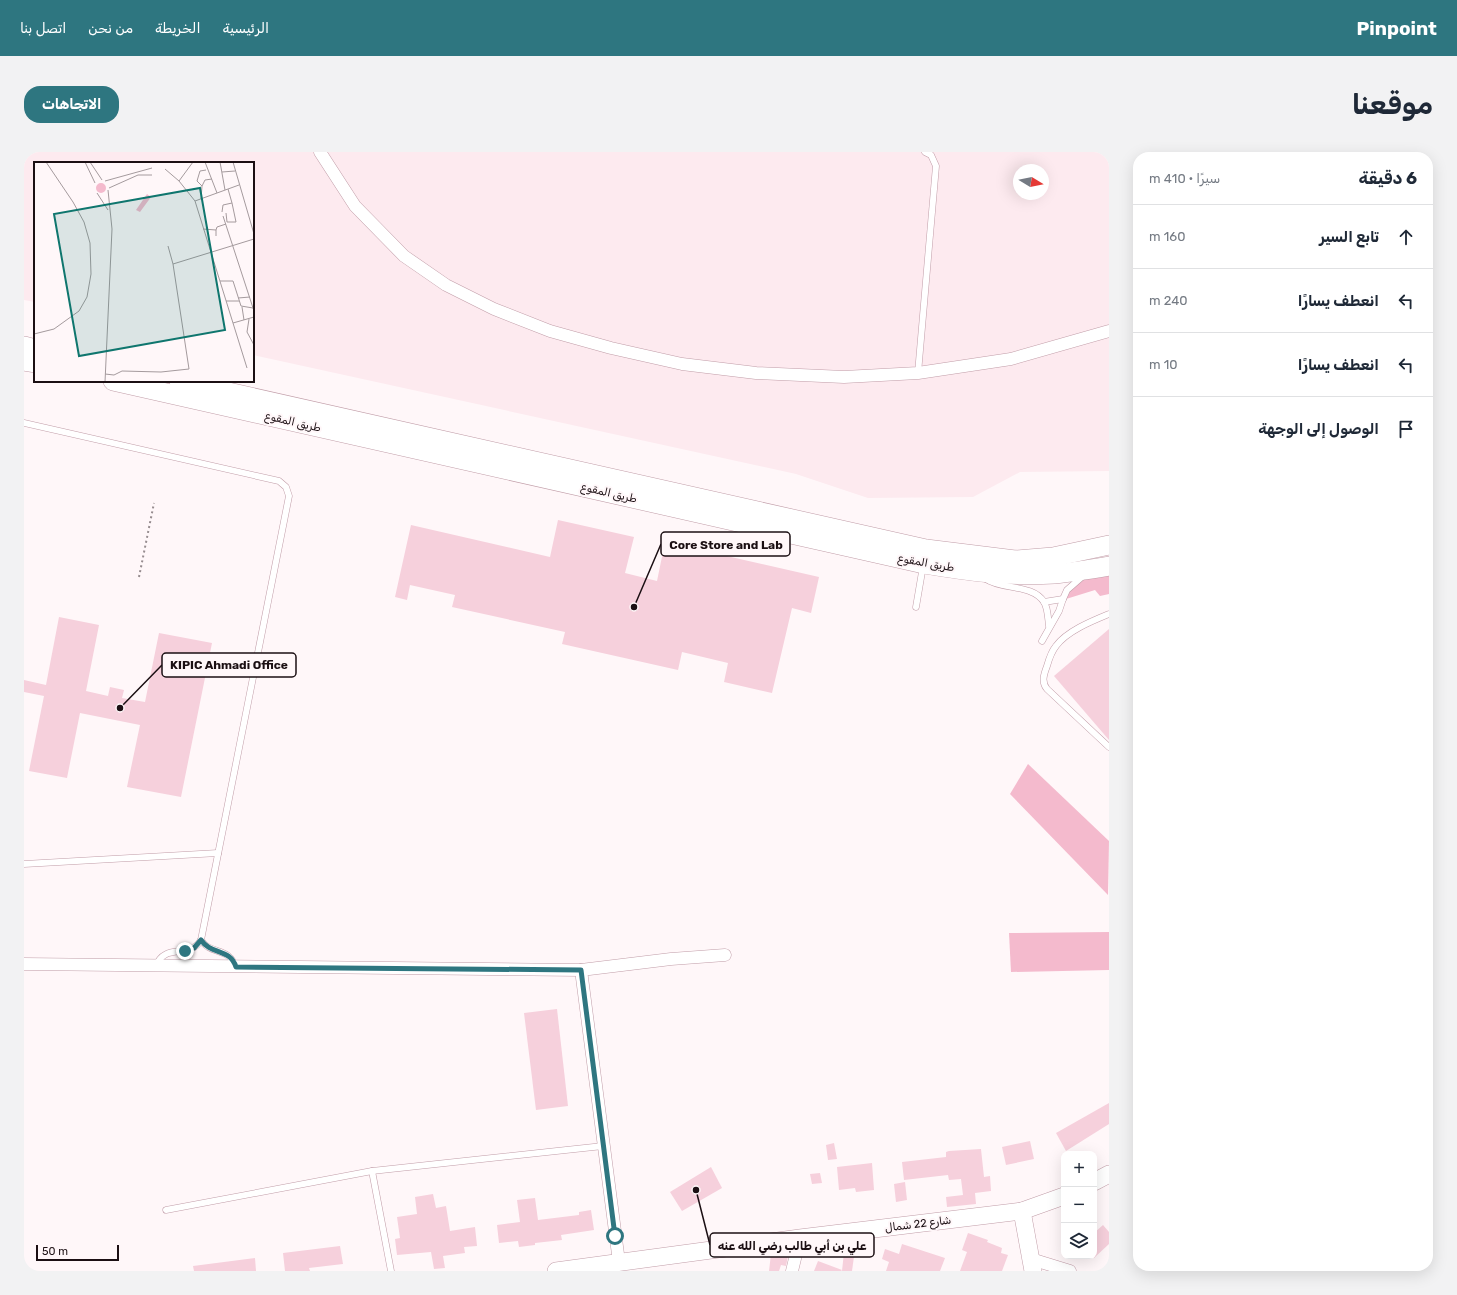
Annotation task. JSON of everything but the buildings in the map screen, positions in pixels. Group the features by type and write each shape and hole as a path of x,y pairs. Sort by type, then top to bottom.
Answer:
{"main road":[{"path":"24,346 34,349"},
{"path":"24,361 34,363"},
{"name":"طريق المقوع","path":"117,382 924,564 977,572 1023,574 1054,574 1109,566"},
{"name":"طريق المقوع","path":"183,382 926,549 1015,560 1052,557 1109,545"}],"street":[{"path":"320,152 355,206 404,256 446,285 494,309 550,331 611,348 682,364 756,373 844,377 918,373 1011,359 1109,331"},
{"path":"24,964 581,970 671,959 726,955"},
{"path":"581,970 619,1267"},
{"path":"1097,1180 1109,1174"},
{"name":"شارع 22 شمال","path":"556,1271 619,1267 800,1238 1022,1211 1061,1197"},
{"path":"1022,1211 1032,1265 1070,1271"},
{"path":"792,1271 800,1238"}],"lane":[{"path":"918,373 936,166 931,155 925,152"},
{"path":"24,423 278,481 286,487 289,496 201,940 198,945 190,950 165,954 161,957 156,966"},
{"path":"916,607 924,564"},
{"path":"1042,641 1049,626 1059,611 1067,590 1082,578 1088,570"},
{"path":"977,572 989,581 1029,590 1038,596 1044,602 1049,626"},
{"path":"1044,602 1063,599"},
{"path":"1109,614 1078,628 1059,642 1050,656 1043,679 1048,690 1109,747"},
{"path":"24,864 218,853"},
{"path":"201,940 209,948 229,955 236,967"},
{"path":"166,1210 372,1171 604,1146"},
{"path":"372,1171 391,1271"}],"path":[{"path":"139,577 154,503"}],"shaded area":[{"path":"24,152 1109,152 1109,471 1020,472 973,497 868,498 796,474 254,355 254,162 34,162 34,302 24,300"},
{"path":"1109,574 1109,594 1100,596 1095,590 1066,599 1070,587 1089,577"},
{"path":"1028,764 1109,841 1108,895 1010,794"},
{"path":"1109,932 1109,970 1011,972 1009,933"}],"place":[{"name":"Core Store and Lab","path":"634,607"},
{"name":"KIPIC Ahmadi Office","path":"120,708"},
{"name":"علي بن أبي طالب رضي الله عنه","path":"696,1190"}],"route":[{"path":"185,951 194,948 201,940 203,944 209,948 229,955 236,967 581,970 615,1236"}]}
